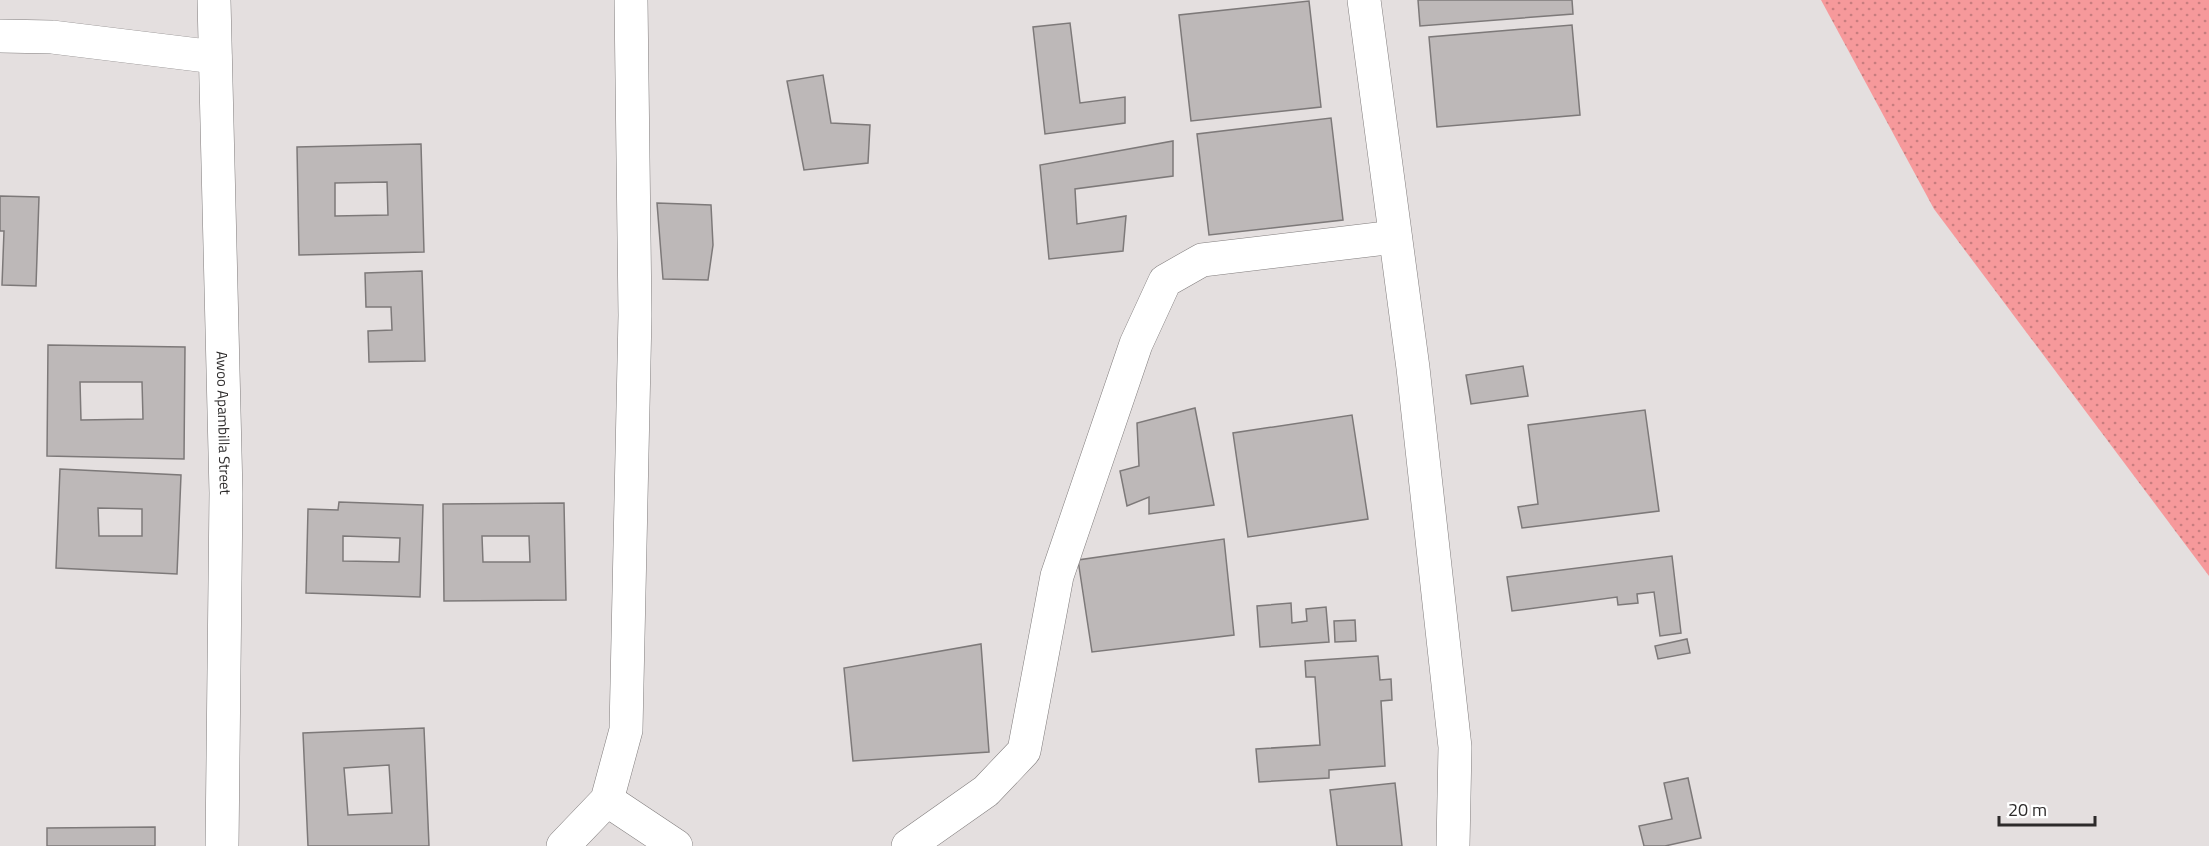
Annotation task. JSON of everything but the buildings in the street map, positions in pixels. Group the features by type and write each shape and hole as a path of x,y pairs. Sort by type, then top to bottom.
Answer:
{"street":[{"name":"Awoo Apambilla Street","path":"214,0 226,493 222,846"},
{"path":"563,846 607,800 626,730 635,315 631,0"},
{"path":"1364,0 1413,368 1455,747 1453,846"},
{"path":"0,36 52,37 215,57"},
{"path":"908,846 986,791 1024,750 1057,576 1136,344 1165,281 1202,260 1395,237"},
{"path":"607,800 676,846"}],"shaded area":[{"path":"1821,0 2209,0 2209,576 1934,209"}]}
